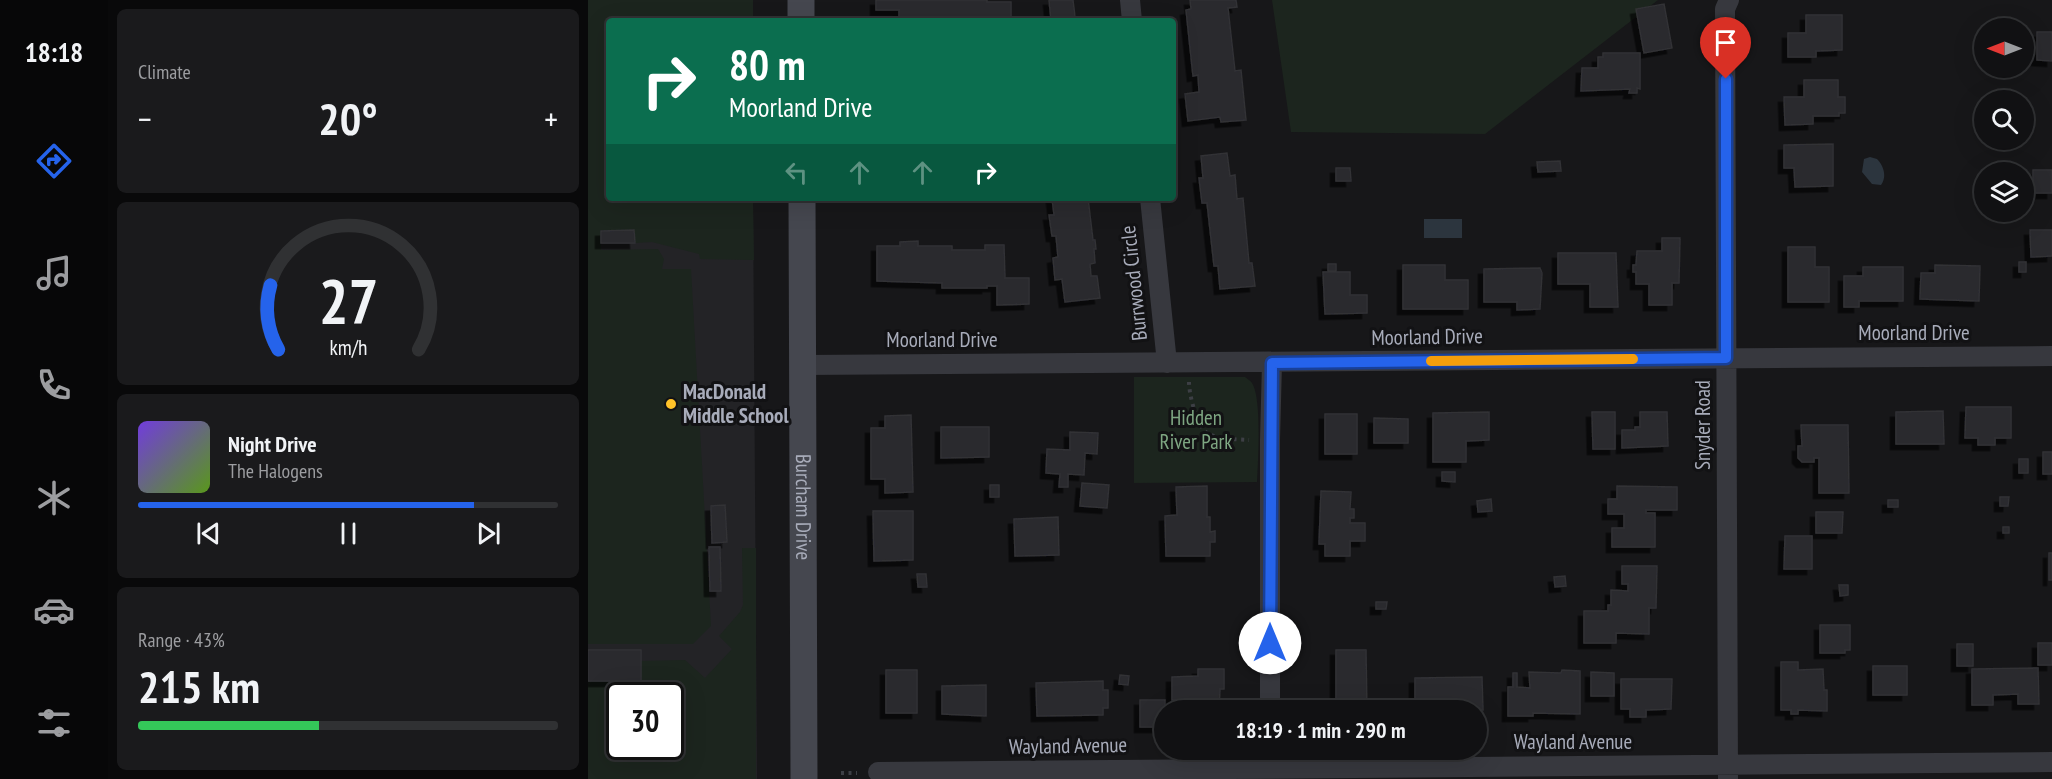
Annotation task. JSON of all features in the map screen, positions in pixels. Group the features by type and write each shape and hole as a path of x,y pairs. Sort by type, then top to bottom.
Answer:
{"street":[{"path":"801,0 801,18"},
{"path":"1130,0 1132,18"},
{"name":"Snyder Road","path":"1728,772 1725,9 1729,0"},
{"name":"Burcham Drive","path":"802,201 804,779"},
{"name":"Burrwood Circle","path":"1150,201 1167,363"},
{"name":"Moorland Drive","path":"804,365 2052,356"},
{"path":"1270,700 1272,363"},
{"name":"Wayland Avenue","path":"878,772 1271,766 1728,772 2052,762"}],"path":[{"path":"1189,363 1189,392 1206,432 1225,439 1270,440"}],"shaded area":[{"name":"MacDonald Middle School","path":"588,0 606,18 606,201 753,201 757,779 588,779"},
{"path":"1870,157 1877,159 1883,168 1884,179 1881,185 1872,184 1862,172 1864,159"},
{"path":"1424,219 1462,219 1462,238 1424,238"}],"green space":[{"path":"588,0 753,0 753,18 606,18 606,201 753,201 754,260 700,259 699,254 652,242 635,243 634,230 601,231 601,250 658,249 664,259 662,269 691,269 711,626 693,644 588,644"},
{"path":"1272,0 1658,0 1485,134 1291,132"},
{"name":"Hidden River Park","path":"1134,377 1245,377 1250,381 1255,391 1258,416 1257,482 1134,483"},
{"path":"742,548 756,548 756,779 588,779 588,681 640,681 641,661 685,660 705,678 732,649 719,636 740,612 743,605"}],"building":[{"path":"876,0 987,0 987,2 1011,2 1011,18 899,18 899,10 876,10"},
{"path":"1049,0 1073,0 1075,17 1051,18"},
{"path":"1190,0 1236,0 1237,7 1228,8 1235,71 1241,70 1246,120 1221,122 1220,117 1188,121 1185,94 1199,92 1198,75 1193,76 1186,10 1191,9"},
{"path":"1664,4 1672,48 1644,53 1636,9"},
{"path":"1806,15 1842,15 1842,50 1816,51 1816,57 1788,57 1788,33 1806,33"},
{"path":"2037,32 2052,32 2052,61 2037,60"},
{"path":"1603,53 1640,53 1640,89 1637,88 1637,93 1629,93 1630,89 1581,91 1582,68 1598,68 1598,57 1603,57"},
{"path":"1804,80 1838,80 1838,97 1845,97 1845,113 1839,113 1839,116 1813,116 1813,124 1785,125 1784,97 1804,97"},
{"path":"1833,144 1833,186 1795,187 1794,168 1784,168 1784,145"},
{"path":"1227,153 1230,176 1235,175 1237,199 1243,198 1249,263 1252,263 1255,286 1220,289 1218,266 1214,266 1207,203 1202,203 1199,178 1203,178 1201,156"},
{"path":"1560,161 1561,171 1538,172 1537,162"},
{"path":"1336,168 1350,168 1351,181 1336,181"},
{"path":"2034,170 2052,170 2052,193 2034,193"},
{"path":"1052,201 1088,201 1096,249 1094,249 1095,263 1090,264 1091,276 1097,276 1100,298 1065,302 1062,279 1055,280 1053,258 1058,257 1056,236 1052,236 1049,215 1054,215"},
{"path":"634,230 635,243 601,243 601,231"},
{"path":"2030,230 2052,230 2052,256 2031,257"},
{"path":"1662,238 1680,238 1679,283 1672,283 1672,305 1649,305 1649,284 1636,284 1636,272 1633,272 1633,265 1636,265 1637,251 1662,251"},
{"path":"918,241 918,246 952,246 952,250 985,250 985,245 1004,245 1005,278 1029,278 1029,304 997,305 997,286 942,288 942,283 877,281 877,246 900,246 900,242"},
{"path":"1788,247 1815,247 1815,267 1829,267 1829,302 1788,302"},
{"path":"1558,253 1616,253 1618,307 1590,307 1590,284 1558,284"},
{"path":"2019,262 2026,262 2026,272 2019,272"},
{"path":"1328,264 1336,264 1336,271 1328,271"},
{"path":"1403,265 1445,265 1445,280 1468,280 1468,309 1403,309"},
{"path":"1935,265 1980,266 1979,301 1920,299 1921,273 1935,273"},
{"path":"1863,267 1903,267 1903,301 1859,301 1859,307 1844,307 1844,276 1863,276"},
{"path":"1540,268 1542,273 1540,309 1517,310 1517,302 1484,302 1484,269"},
{"path":"1323,272 1350,272 1350,295 1367,295 1367,313 1325,314"},
{"path":"1966,407 2011,407 2011,438 1995,438 1995,445 1978,445 1978,438 1965,438"},
{"path":"1943,411 1944,444 1896,444 1896,412"},
{"path":"1489,412 1489,440 1466,441 1466,462 1433,462 1433,413"},
{"path":"1592,412 1615,412 1615,449 1593,449"},
{"path":"1640,412 1667,412 1668,446 1622,448 1622,430 1635,430 1635,427 1640,427"},
{"path":"1325,414 1357,414 1357,454 1325,454"},
{"path":"911,415 913,492 885,493 885,479 871,479 871,428 885,428 885,416"},
{"path":"1374,418 1408,419 1408,443 1374,443"},
{"path":"1801,425 1848,425 1849,493 1819,493 1819,458 1814,458 1814,462 1802,462 1798,458 1798,446 1802,446"},
{"path":"941,427 989,427 989,457 941,458"},
{"path":"1070,432 1098,433 1097,454 1085,453 1084,475 1068,474 1068,487 1059,487 1060,474 1046,473 1047,449 1070,450"},
{"path":"2043,452 2052,452 2052,474 2043,474"},
{"path":"2019,459 2028,459 2028,473 2019,473"},
{"path":"1442,472 1455,472 1455,482 1442,481"},
{"path":"1082,483 1109,485 1107,508 1080,506"},
{"path":"990,485 999,485 999,497 990,497"},
{"path":"1207,486 1207,517 1210,517 1210,532 1215,531 1215,542 1210,542 1210,556 1166,556 1165,516 1177,515 1176,487"},
{"path":"1617,486 1677,487 1677,510 1646,510 1646,513 1655,513 1655,547 1612,547 1612,528 1624,528 1624,514 1608,514 1608,499 1617,499"},
{"path":"1321,491 1351,492 1350,509 1354,509 1354,518 1350,518 1350,523 1365,523 1365,541 1350,541 1350,556 1325,556 1325,544 1319,544"},
{"path":"2000,497 2009,497 2008,506 2000,506"},
{"path":"1491,499 1492,511 1478,512 1477,501"},
{"path":"1888,500 1898,500 1898,507 1888,507"},
{"path":"725,505 727,542 712,543 711,506"},
{"path":"873,511 913,511 913,560 874,561"},
{"path":"1816,512 1843,512 1842,533 1816,533"},
{"path":"1058,517 1059,555 1015,556 1014,519"},
{"path":"2003,527 2009,527 2009,533 2003,533"},
{"path":"1785,536 1812,536 1812,569 1784,569"},
{"path":"709,547 720,547 721,591 710,591"},
{"path":"2049,553 2052,553 2052,580 2049,580"},
{"path":"1622,566 1657,566 1656,608 1649,608 1649,634 1616,633 1616,643 1584,643 1584,611 1608,611 1608,605 1611,605 1611,590 1628,591 1628,584 1622,584"},
{"path":"917,574 926,574 927,587 918,587"},
{"path":"1565,576 1566,586 1555,587 1554,577"},
{"path":"1839,585 1848,585 1848,595 1840,596"},
{"path":"1376,602 1387,602 1386,609 1376,609"},
{"path":"1820,625 1850,625 1850,650 1845,650 1845,653 1820,653"},
{"path":"2038,643 2052,643 2052,665 2038,665"},
{"path":"1957,644 1973,644 1973,666 1957,666"},
{"path":"588,650 641,650 641,681 588,681"},
{"path":"1336,650 1366,650 1367,700 1336,700"},
{"path":"1781,662 1798,662 1798,670 1823,669 1824,690 1827,690 1827,711 1798,710 1798,714 1791,714 1791,710 1781,710"},
{"path":"1873,666 1907,666 1907,695 1873,695"},
{"path":"2038,668 2039,704 2018,704 2018,694 1993,695 1993,705 1972,705 1972,669"},
{"path":"1198,669 1224,669 1224,689 1220,689 1220,700 1172,700 1172,677 1198,676"},
{"path":"886,670 917,670 917,713 886,713"},
{"path":"1562,670 1580,671 1580,714 1533,713 1533,716 1508,716 1508,687 1513,687 1513,673 1517,673 1517,687 1530,688 1529,672 1561,673"},
{"path":"1591,672 1614,673 1614,696 1591,696"},
{"path":"1120,675 1129,676 1128,685 1119,684"},
{"path":"1482,677 1483,700 1415,700 1415,678"},
{"path":"1621,679 1672,679 1671,709 1646,710 1646,717 1630,717 1630,709 1621,709"},
{"path":"1103,681 1103,690 1108,690 1108,708 1103,708 1103,715 1037,716 1036,683"},
{"path":"986,685 986,716 942,714 942,686"},
{"path":"1140,700 1154,700 1154,727 1140,727"}],"slow traffic":[{"path":"1431,361 1633,359"}],"place":[{"name":"MacDonald Middle School","path":"671,404"}],"route":[{"path":"1270,643 1272,363 1726,358 1726,79"}]}
